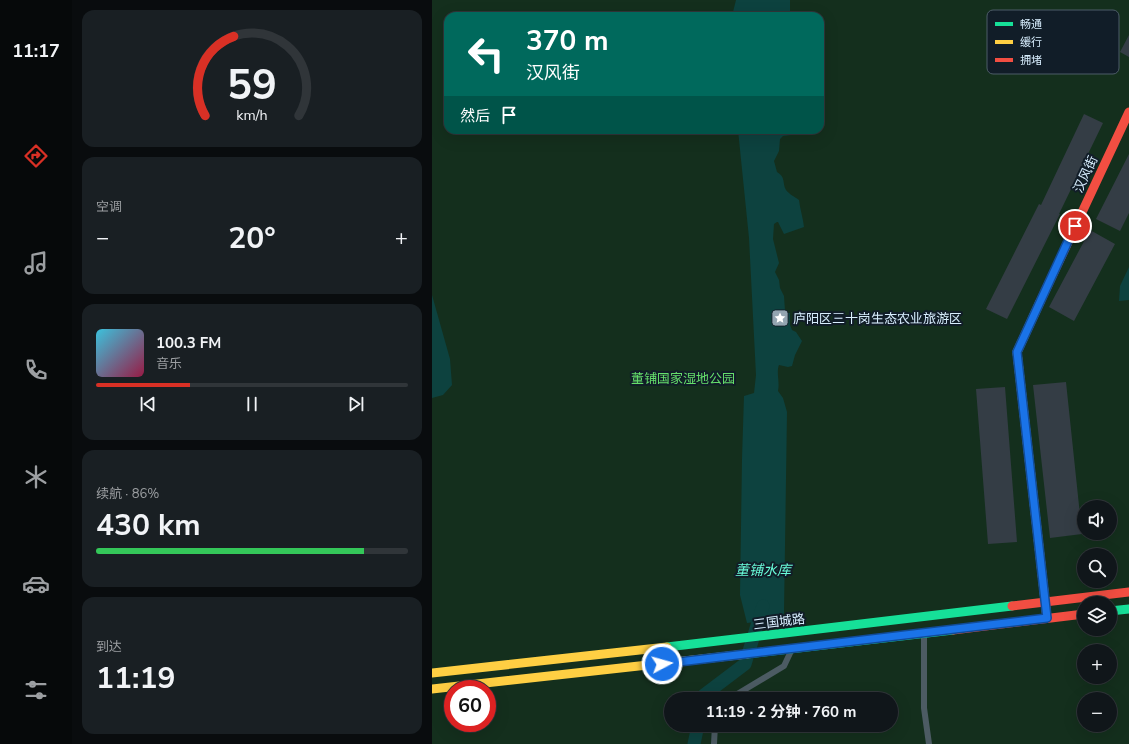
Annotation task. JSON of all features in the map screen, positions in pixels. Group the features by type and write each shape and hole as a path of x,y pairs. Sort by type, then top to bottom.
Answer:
{"main road":[{"name":"汉风街","path":"1047,618 1017,352 1112,145 1129,112"},
{"name":"三国城路","path":"432,673 735,639 1129,592"},
{"path":"1117,610 1129,608"},
{"path":"432,689 733,656 1077,615"}],"street":[{"path":"924,633 924,708 929,744"},
{"path":"741,692 784,666 787,649"},
{"path":"714,744 715,732"}],"green space":[{"name":"董铺国家湿地公园","path":"432,0 1129,0 1129,744 432,744"}],"water":[{"path":"736,0 790,0 790,12 733,12"},
{"name":"董铺水库","path":"738,134 799,134 783,136 780,139 779,151 774,161 777,172 783,178 786,190 799,200 804,227 784,234 777,222 774,224 773,239 779,263 775,272 784,296 785,311 790,313 790,325 792,330 796,332 802,341 795,355 792,366 788,367 779,365 778,371 778,391 783,398 787,412 784,613 782,619 747,623 740,595 744,396 754,393 756,375 749,238"},
{"path":"1129,267 1129,300 1119,301 1120,286"},
{"path":"432,295 450,359 452,385 443,395 432,398"}],"building":[{"path":"1129,35 1129,57 1120,52"},
{"path":"1084,114 1103,123 1060,214 1007,319 986,309 1039,204 1041,205"},
{"path":"1129,154 1129,213 1120,231 1096,219"},
{"path":"1090,230 1115,244 1074,321 1049,307"},
{"path":"1066,382 1078,500 1077,500 1077,535 1050,538 1033,385"},
{"path":"1005,387 1017,542 988,544 976,389"}],"waterway":[{"path":"708,692 745,664 763,606"},
{"path":"694,744 697,732"}],"traffic: fast":[{"path":"667,647 1012,606"},
{"path":"1117,610 1129,609"},
{"path":"747,654 953,630"}],"traffic: slow":[{"path":"1040,302 1017,352 1047,618"},
{"path":"432,673 667,647"},
{"path":"432,689 747,654"}],"traffic: jam":[{"path":"1040,302 1129,112"},
{"path":"1012,606 1129,592"},
{"path":"953,630 1077,615"}],"place":[{"name":"庐阳区三十岗生态农业旅游区","path":"780,318"}],"route":[{"path":"662,664 1047,618 1017,352 1075,226"}]}
